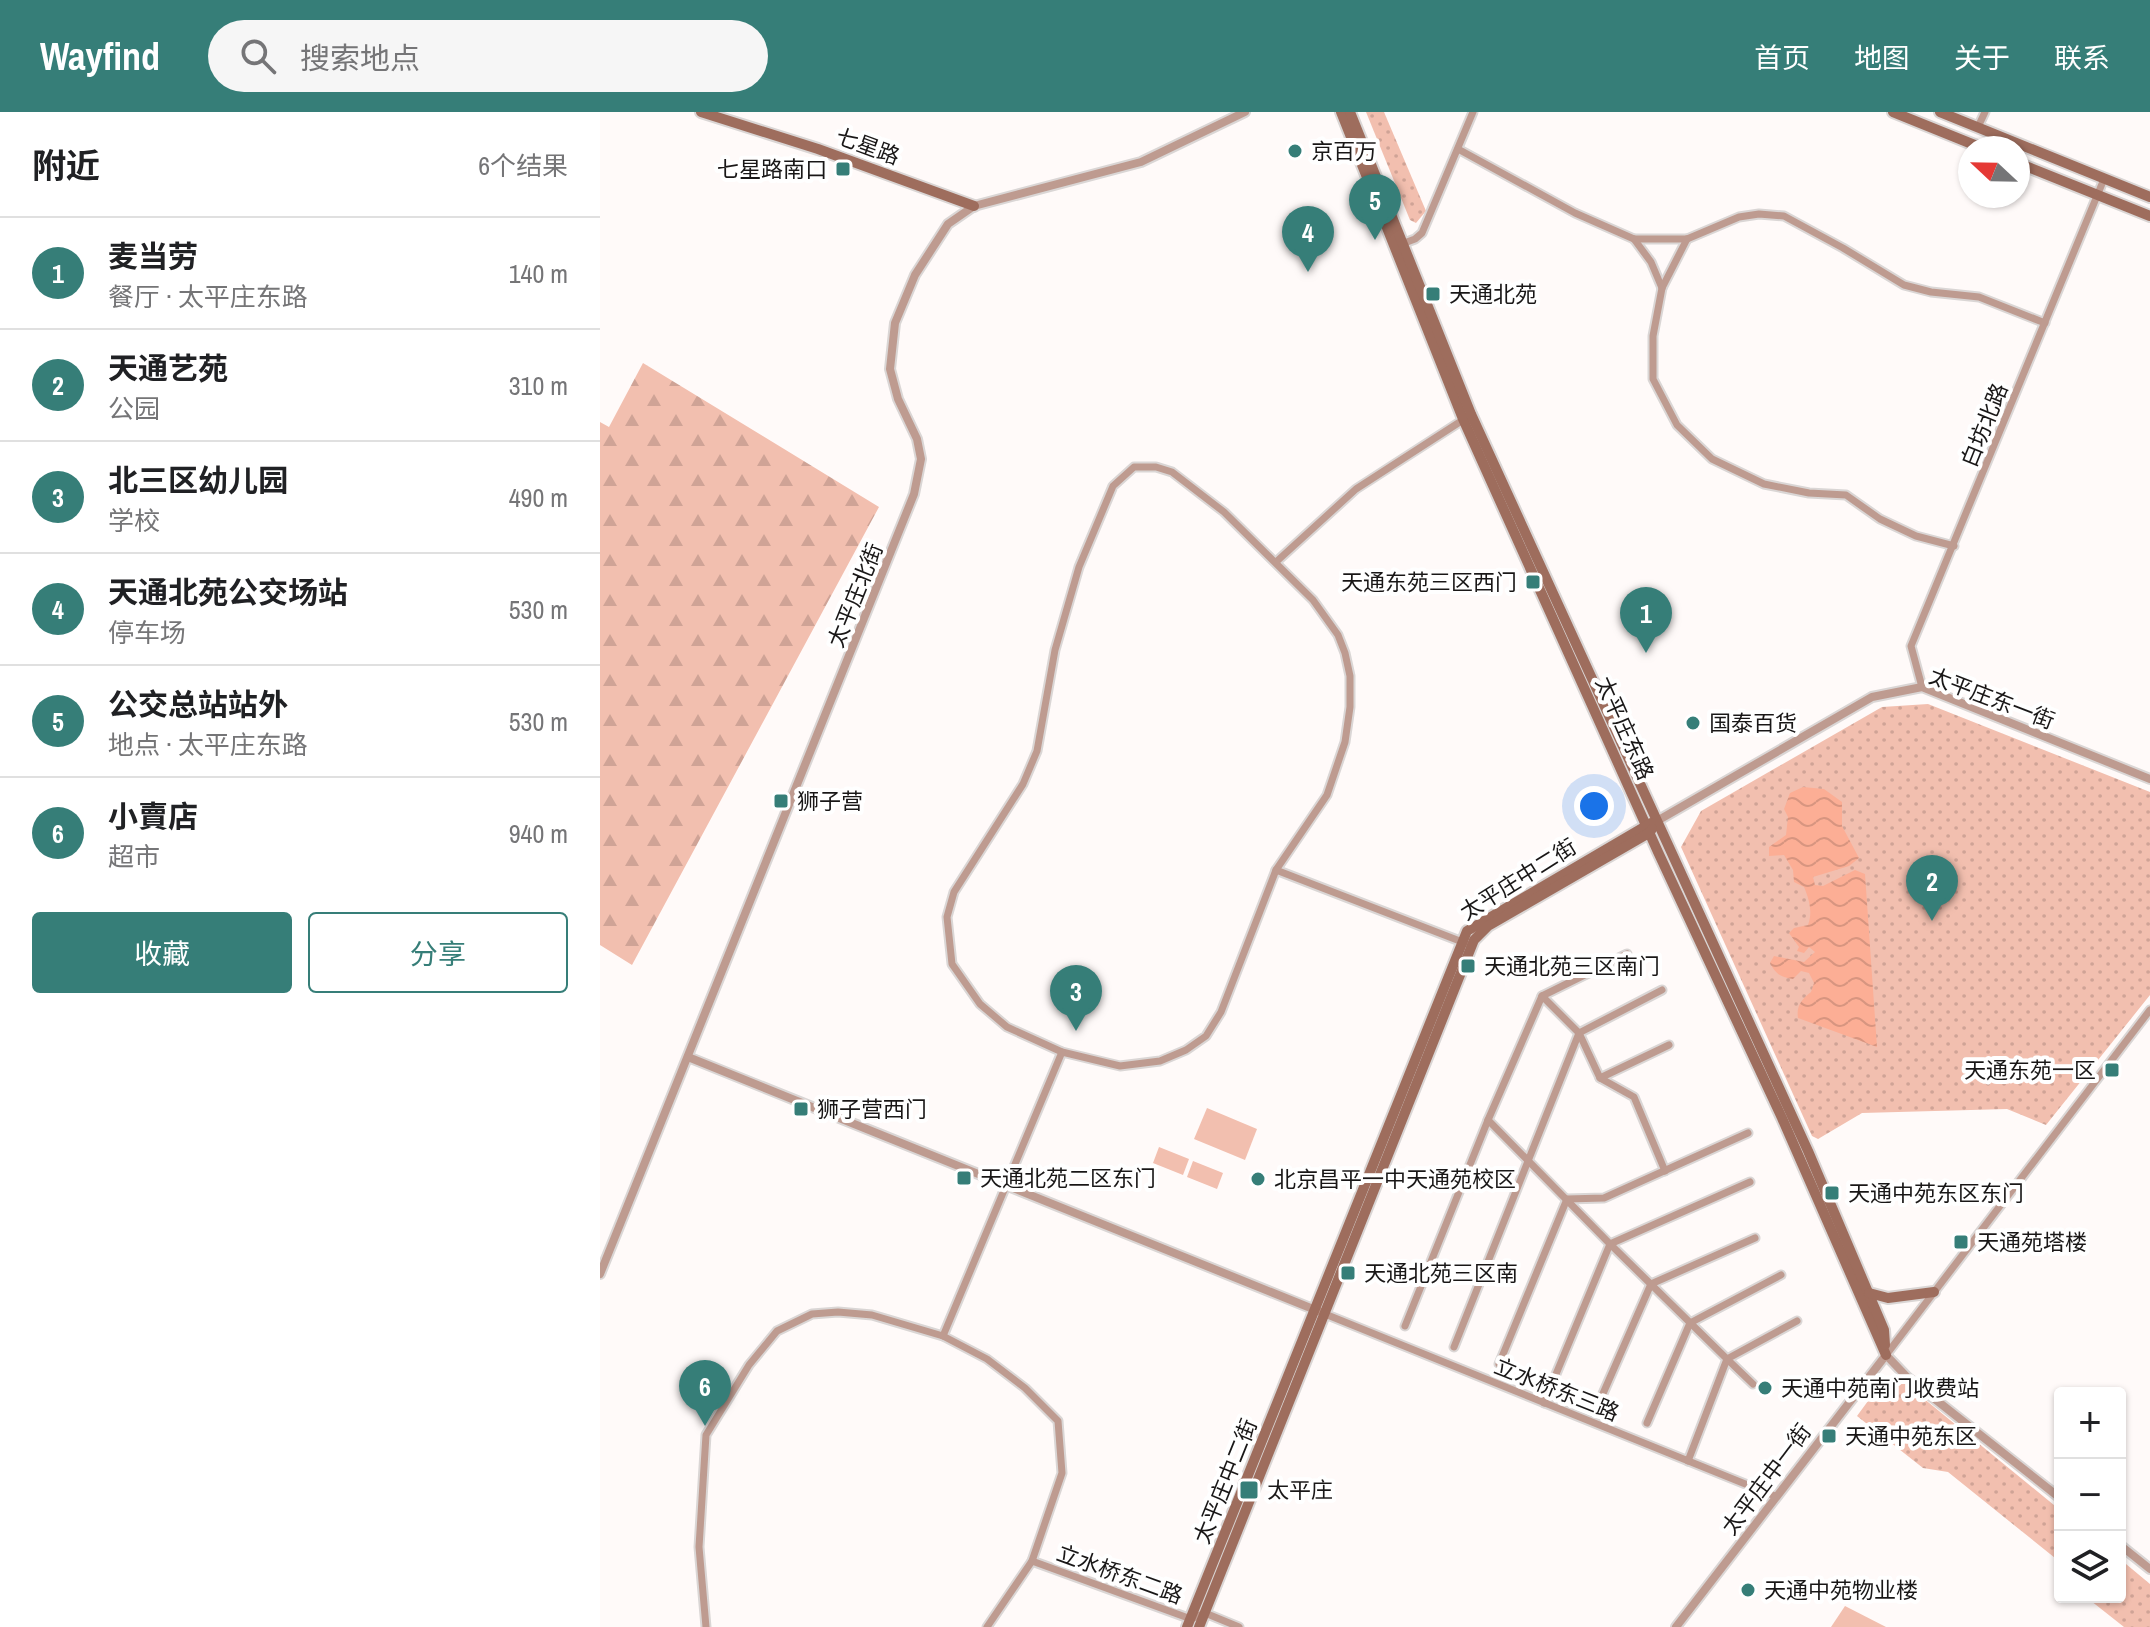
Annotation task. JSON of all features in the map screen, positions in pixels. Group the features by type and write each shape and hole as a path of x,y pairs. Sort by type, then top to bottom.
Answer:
{"main road":[{"name":"七星路","path":"701,112 818,149 974,206"},
{"name":"太平庄东路","path":"1341,112 1467,417 1886,1355"},
{"name":"太平庄东路","path":"1350,112 1398,246"},
{"path":"1893,112 1958,138"},
{"path":"1940,112 2150,197"},
{"path":"2030,168 2150,216"},
{"name":"太平庄东路","path":"1651,826 1808,1151 1884,1330 1886,1355"},
{"name":"太平庄中二街","path":"1192,1624 1205,1613 1466,944 1467,931 1476,923 1651,826"},
{"path":"1869,1293 1888,1298 1934,1292"},
{"name":"太平庄中二街","path":"1192,1624 1321,1312"}],"street":[{"name":"太平庄北街","path":"600,1274 914,494 921,459 917,439 898,399 890,369 895,323 915,275 948,224 974,206 1141,162 1245,112"},
{"path":"1398,246 1422,233 1473,112"},
{"path":"1978,127 1985,112"},
{"path":"1458,149 1575,213 1634,239 1687,239 1739,217 1759,214 1784,216 1904,285 1931,292 1979,297 2045,323"},
{"name":"白坊北路","path":"1922,687 1911,646 2104,179"},
{"path":"1634,239 1651,262 1662,288"},
{"path":"1687,239 1662,288 1653,336 1653,379 1677,425 1712,459 1764,484 1809,493 1846,495 1880,519 1916,536 1954,546"},
{"path":"1276,562 1356,489 1467,417"},
{"path":"1134,467 1156,467 1172,472 1224,512 1276,562 1313,600 1338,635 1350,676 1350,707 1345,742 1327,795 1276,870 1221,1012 1206,1036 1186,1050 1160,1061 1120,1066 1062,1052 1007,1027 980,1004 952,964 947,941 947,917 954,892 1023,784 1037,751 1055,650 1079,567 1113,486 1134,467"},
{"name":"太平庄东一街","path":"1651,826 1872,697 1922,687 2150,779"},
{"path":"1276,870 1466,944"},
{"path":"1405,1326 1542,996 1627,954"},
{"path":"1454,1347 1579,1033 1662,990"},
{"path":"1542,996 1579,1033 1600,1078 1634,1097 1665,1171"},
{"path":"1886,1355 2150,1010"},
{"path":"1600,1078 1669,1045"},
{"path":"943,1336 1062,1052"},
{"path":"688,1057 1321,1312"},
{"path":"1488,1120 1753,1384"},
{"path":"1567,1199 1604,1198 1748,1133"},
{"path":"1544,1403 1610,1244 1750,1182"},
{"path":"1499,1364 1567,1199"},
{"path":"1598,1405 1651,1284 1755,1238"},
{"path":"1647,1423 1690,1323 1781,1275"},
{"path":"706,1627 699,1547 706,1435 749,1365 777,1331 812,1314 838,1312 872,1315 943,1336 987,1359 1025,1388 1058,1421 1062,1473 1032,1561 987,1627"},
{"name":"立水桥东三路","path":"1321,1312 1775,1496"},
{"path":"1688,1461 1727,1359 1797,1321"},
{"name":"太平庄中一街","path":"1676,1627 1886,1355"},
{"name":"太平庄东路","path":"1886,1355 1907,1377 2054,1493"},
{"path":"2126,1550 2150,1569"},
{"name":"立水桥东二路","path":"1032,1561 1192,1624"},
{"name":"立水桥东二路","path":"1205,1613 1239,1627"}],"green space":[{"path":"1366,112 1384,112 1426,211 1416,223 1410,220"},
{"path":"643,363 879,507 632,965 600,945 600,422 609,427"},
{"path":"1928,704 2150,792 2150,995 2046,1125 2007,1109 1862,1113 1818,1139 1812,1136 1681,847 1701,811 1882,707"},
{"path":"1207,1108 1257,1129 1245,1160 1194,1139"},
{"path":"1159,1147 1189,1159 1183,1175 1153,1163"},
{"path":"1193,1161 1223,1173 1217,1189 1187,1177"},
{"path":"1898,1382 1906,1384 2054,1505 2054,1557 1948,1472 1923,1468 1857,1416 1879,1386"},
{"path":"2126,1564 2150,1584 2150,1627 2124,1627 2094,1603 2126,1603"},
{"path":"1845,1606 1886,1627 1831,1627"}],"water":[{"path":"1803,787 1824,789 1842,802 1842,826 1859,858 1849,866 1813,877 1815,885 1823,886 1855,870 1865,874 1877,1047 1798,1018 1799,1006 1811,992 1814,983 1809,973 1801,971 1793,979 1789,978 1779,974 1770,963 1774,956 1804,962 1815,952 1809,947 1804,953 1797,951 1799,947 1789,933 1794,928 1808,925 1810,906 1804,887 1794,882 1793,870 1784,855 1769,856 1769,847 1786,835 1788,817 1784,809 1790,793"}],"place":[{"name":"京百万","path":"1295,151"},
{"name":"七星路南口","path":"843,169"},
{"name":"公交总站站外","path":"1375,240"},
{"name":"天通北苑公交场站","path":"1308,272"},
{"name":"天通北苑","path":"1433,294"},
{"name":"天通东苑三区西门","path":"1533,582"},
{"name":"麦当劳","path":"1646,653"},
{"name":"国泰百货","path":"1693,723"},
{"name":"狮子营","path":"781,801"},
{"name":"天通艺苑","path":"1932,921"},
{"name":"天通北苑三区南门","path":"1468,966"},
{"name":"北三区幼儿园","path":"1076,1031"},
{"name":"天通东苑一区","path":"2112,1070"},
{"name":"狮子营西门","path":"801,1109"},
{"name":"天通北苑二区东门","path":"964,1178"},
{"name":"北京昌平一中天通苑校区","path":"1258,1179"},
{"name":"天通中苑东区东门","path":"1832,1193"},
{"name":"天通苑塔楼","path":"1961,1242"},
{"name":"天通北苑三区南","path":"1348,1273"},
{"name":"天通中苑南门收费站","path":"1765,1388"},
{"name":"小賣店","path":"705,1426"},
{"name":"天通中苑东区","path":"1829,1436"},
{"name":"太平庄","path":"1249,1490"},
{"name":"天通中苑物业楼","path":"1748,1590"}]}
